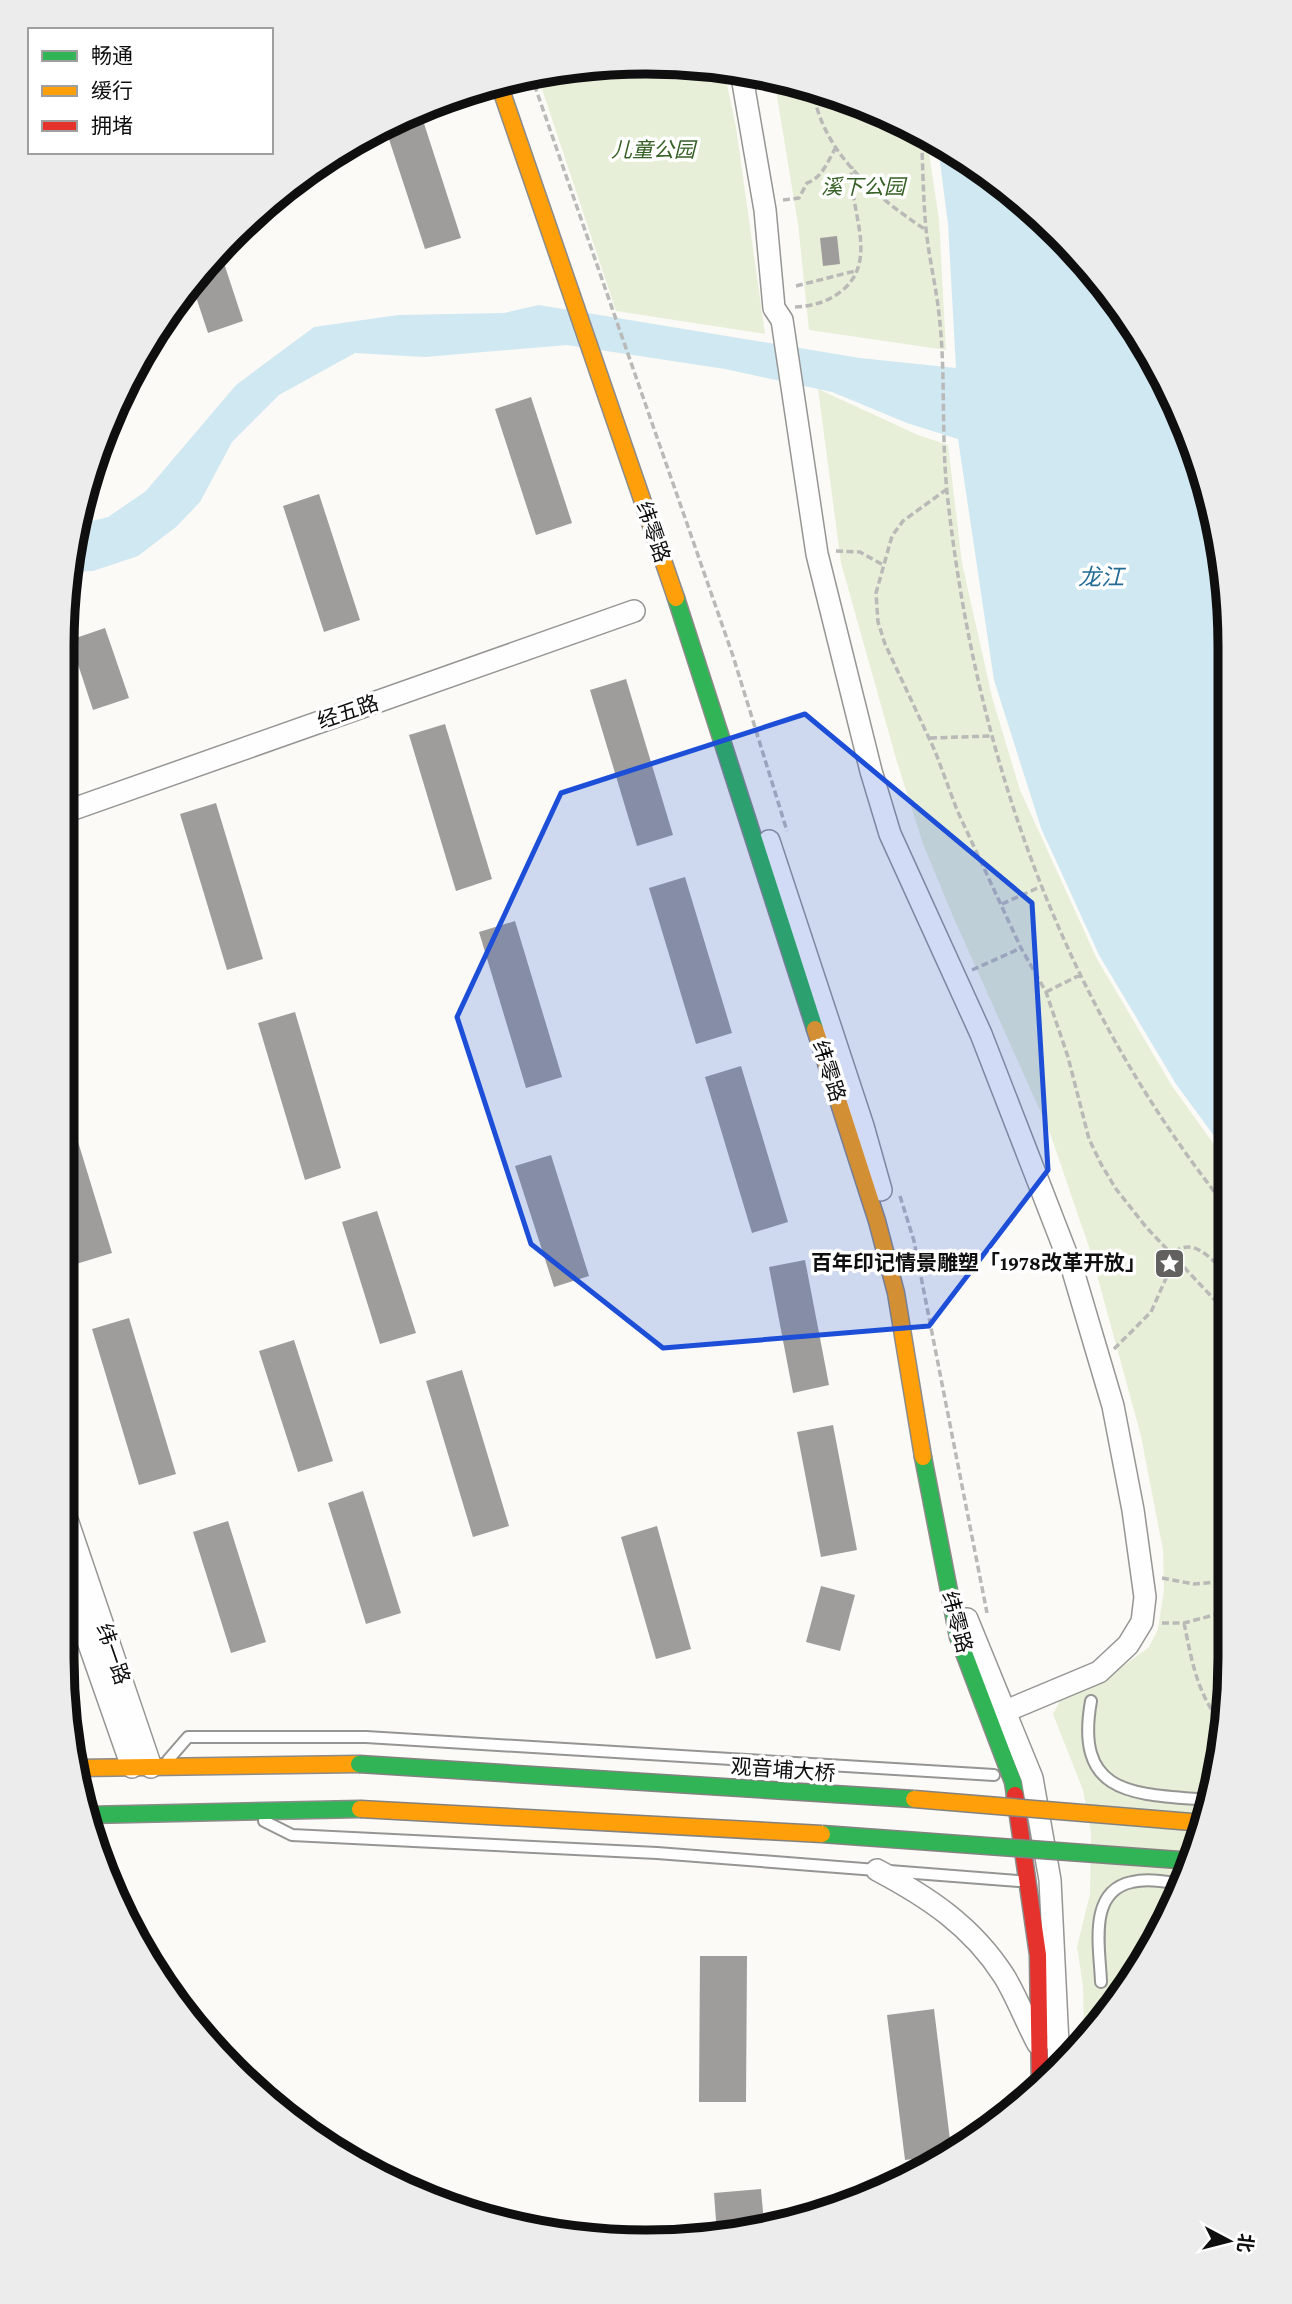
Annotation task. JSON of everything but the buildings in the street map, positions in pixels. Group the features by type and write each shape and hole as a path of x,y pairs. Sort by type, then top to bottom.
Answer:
{"main road":[{"name":"纬零路","path":"502,92 692,645 877,1221 896,1293 938,1546 958,1637 1013,1782 1038,1955 1039,2073"},
{"name":"观音埔大桥","path":"85,1768 359,1765 888,1797 1194,1822"},
{"path":"96,1815 360,1809 885,1837 1181,1860"}],"street":[{"path":"743,82 817,554 871,771 890,834 1025,1141 1073,1271 1113,1406 1142,1570 1145,1597 1142,1622 1128,1645 1099,1672 1013,1708"},
{"name":"纬零路","path":"515,89 708,654 859,1112 885,1205 905,1291 952,1560 971,1634 1032,1778 1050,1880 1058,2055"},
{"name":"经五路","path":"74,795 631,606 74,809"},
{"name":"纬一路","path":"74,1542 148,1767"},
{"name":"纬一路","path":"74,1594 148,1767"},
{"path":"877,1870 918,1892 980,1941 1005,1978 1038,2044"}],"lane":[{"path":"1091,1701 1087,1727 1090,1749 1092,1761 1103,1776 1133,1793 1201,1799"},
{"path":"148,1767 188,1737 366,1737 994,1775"},
{"path":"246,1811 292,1835 657,1853 1019,1881"},
{"path":"1101,1982 1099,1915 1107,1899 1119,1887 1132,1882 1172,1884"}],"path":[{"path":"816,100 822,127 852,166 887,204 926,230"},
{"path":"922,145 926,230 939,315 947,489 972,650 991,736 1055,925 1159,1115 1218,1195"},
{"path":"783,200 800,198 807,183 823,171 836,147"},
{"path":"778,314 813,306 842,291 857,271 862,252 850,184 852,166"},
{"path":"796,286 857,271"},
{"path":"947,489 903,521 892,536 876,593 878,622 885,644 930,738 957,810 1021,948 1045,992 1068,1057 1089,1139 1116,1189 1175,1260 1218,1304"},
{"path":"817,554 842,550 860,552 883,565"},
{"path":"930,738 991,736"},
{"path":"1002,905 1042,887"},
{"path":"954,978 1021,948"},
{"path":"1045,992 1080,975"},
{"path":"1101,1363 1151,1312 1179,1249 1188,1245 1218,1264"},
{"path":"1142,1570 1173,1582 1218,1581"},
{"path":"1142,1622 1184,1623 1218,1614"},
{"path":"1184,1623 1203,1698 1215,1715"}],"highlighted area":[{"path":"805,714 1032,903 1048,1170 929,1326 663,1348 531,1244 457,1017 561,793"}],"green space":[{"name":"儿童公园","path":"646,74 726,79 736,127 765,334 616,311 540,84 571,78"},
{"name":"溪下公园","path":"776,89 865,117 928,148 939,219 946,350 809,330 798,224"},
{"path":"818,389 918,435 948,445 962,563 992,697 1020,790 1097,959 1172,1086 1218,1150 1218,1658 1214,1733 1199,1806 1175,1877 1142,1944 1100,2007 1084,2026 1083,1986 1077,1947 1090,1894 1091,1832 1083,1790 1053,1714 1063,1695 1122,1667 1149,1647 1158,1629 1164,1590 1163,1550 1141,1436 1091,1253 1050,1133 923,844 841,563"}],"water":[{"name":"龙江","path":"939,154 995,192 1023,216 1051,241 1100,297 1142,360 1159,393 1175,427 1199,498 1214,571 1217,609 1218,1141 1176,1084 1099,955 1041,828 994,680 958,439 907,423 832,392 725,369 567,345 425,357 355,353 279,395 232,442 200,502 176,527 138,556 93,571 78,572 88,522 108,517 146,491 236,385 314,327 398,315 504,313 539,305 860,358 956,368 948,224"}],"traffic: fast":[{"path":"676,598 815,1029"},
{"path":"923,1457 958,1637 1013,1782 1015,1795"},
{"path":"359,1764 914,1799"},
{"path":"96,1815 360,1809"},
{"path":"822,1834 1181,1860"}],"traffic: slow":[{"path":"502,92 676,598"},
{"path":"815,1029 877,1221 896,1293 923,1457"},
{"path":"85,1768 359,1764"},
{"path":"914,1799 1194,1822"},
{"path":"360,1809 822,1834"}],"traffic: jam":[{"path":"1015,1795 1038,1955 1040,2073"}],"place":[{"name":"百年印记情景雕塑「1978改革开放」","path":"1169,1263"}]}
